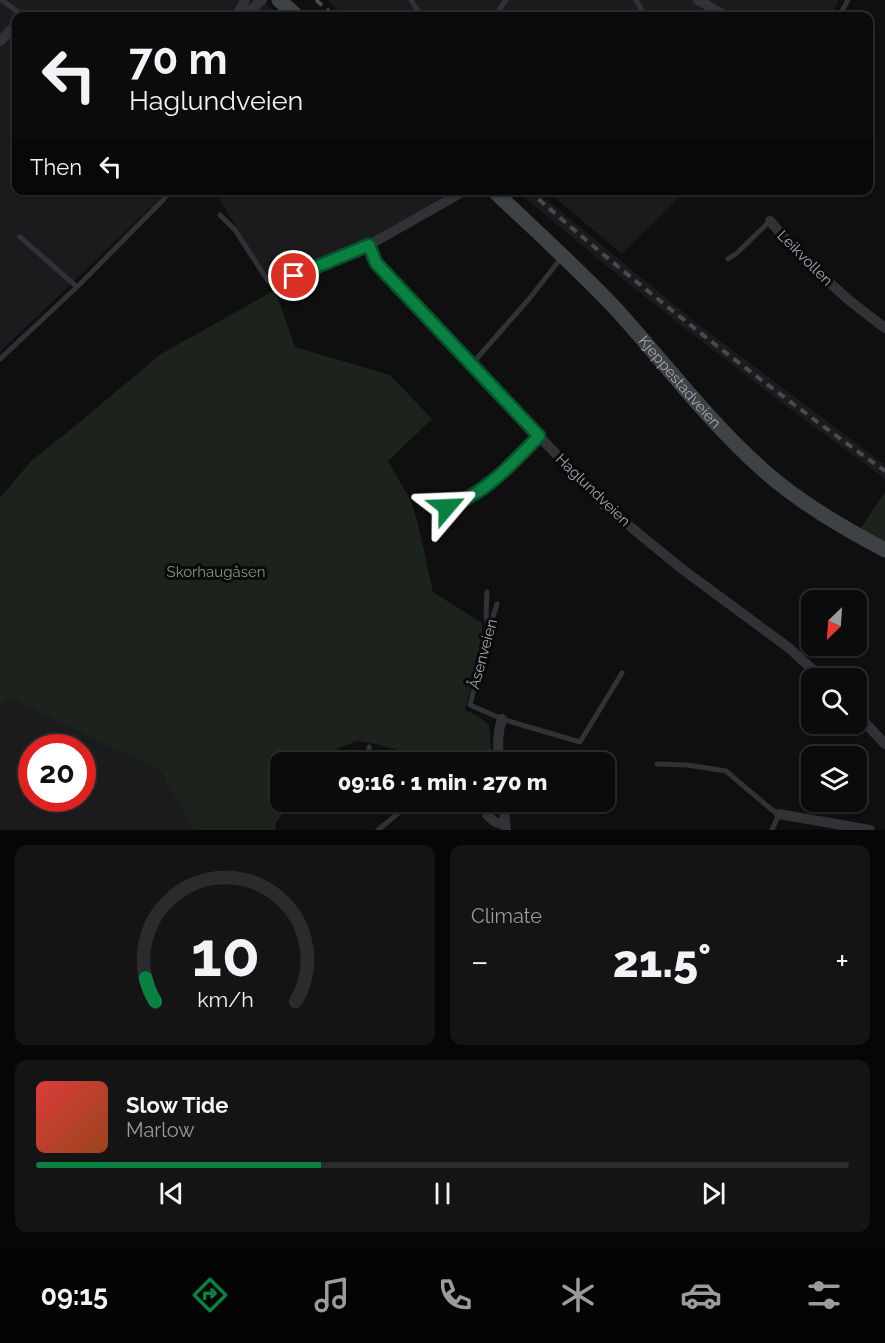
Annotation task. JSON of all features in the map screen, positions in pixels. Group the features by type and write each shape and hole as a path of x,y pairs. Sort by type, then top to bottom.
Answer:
{"main road":[{"path":"279,0 292,12"},
{"name":"Kjeppestadveien","path":"498,195 613,306 721,428 763,470 805,503 885,550"}],"street":[{"path":"248,12 261,0"},
{"path":"698,0 719,12"},
{"path":"0,40 12,29"},
{"path":"369,245 457,195"},
{"name":"Leikvollen","path":"770,221 805,261 885,328"},
{"name":"Haglundveien","path":"369,245 376,263 605,506 682,569 789,648 811,668"},
{"path":"498,752 498,731 502,719"},
{"path":"867,725 885,744"},
{"path":"504,812 505,827"},
{"path":"779,814 870,830"},
{"path":"487,815 505,827"}],"lane":[{"path":"2,0 18,12"},
{"path":"411,0 418,11"},
{"path":"0,359 77,287 166,195"},
{"path":"220,215 235,230 268,281 274,284 369,245"},
{"name":"Leikvollen","path":"728,259 737,254 770,221"},
{"path":"20,237 77,287"},
{"path":"471,365 563,256"},
{"path":"447,507 482,489 539,436"},
{"path":"487,592 486,616 489,629"},
{"name":"Åsenveien","path":"497,604 470,705 502,719 580,742 622,673"},
{"path":"369,747 369,752"},
{"path":"657,764 687,765 726,771 779,814 772,830"},
{"path":"378,830 400,812"}],"shaded area":[{"path":"0,0 261,0 275,12 12,12 12,195 164,195 0,352"},
{"path":"839,0 833,12 340,12 328,1"},
{"path":"216,195 446,195 363,243 275,290"},
{"path":"522,195 541,195 694,321 885,465 885,479 782,403 609,268"},
{"path":"552,195 682,195 622,254"},
{"path":"10,698 83,734 18,734 18,812 96,812 96,740 161,772 193,830 0,830 0,705"}],"green space":[{"name":"Skorhaugåsen","path":"275,290 295,347 390,375 432,419 388,461 411,501 433,592 482,623 482,643 465,710 478,716 489,725 491,752 403,752 357,741 338,748 334,752 270,752 270,812 284,812 276,822 275,830 193,830 161,772 96,740 96,734 83,734 10,698 0,705 0,498 31,461 161,354"},
{"path":"885,492 885,550 857,534"}],"railway":[{"path":"316,0 330,12"},
{"path":"534,195 703,335 885,471"}],"route":[{"path":"294,276 369,245 376,263 539,436 482,489 447,507"}]}
